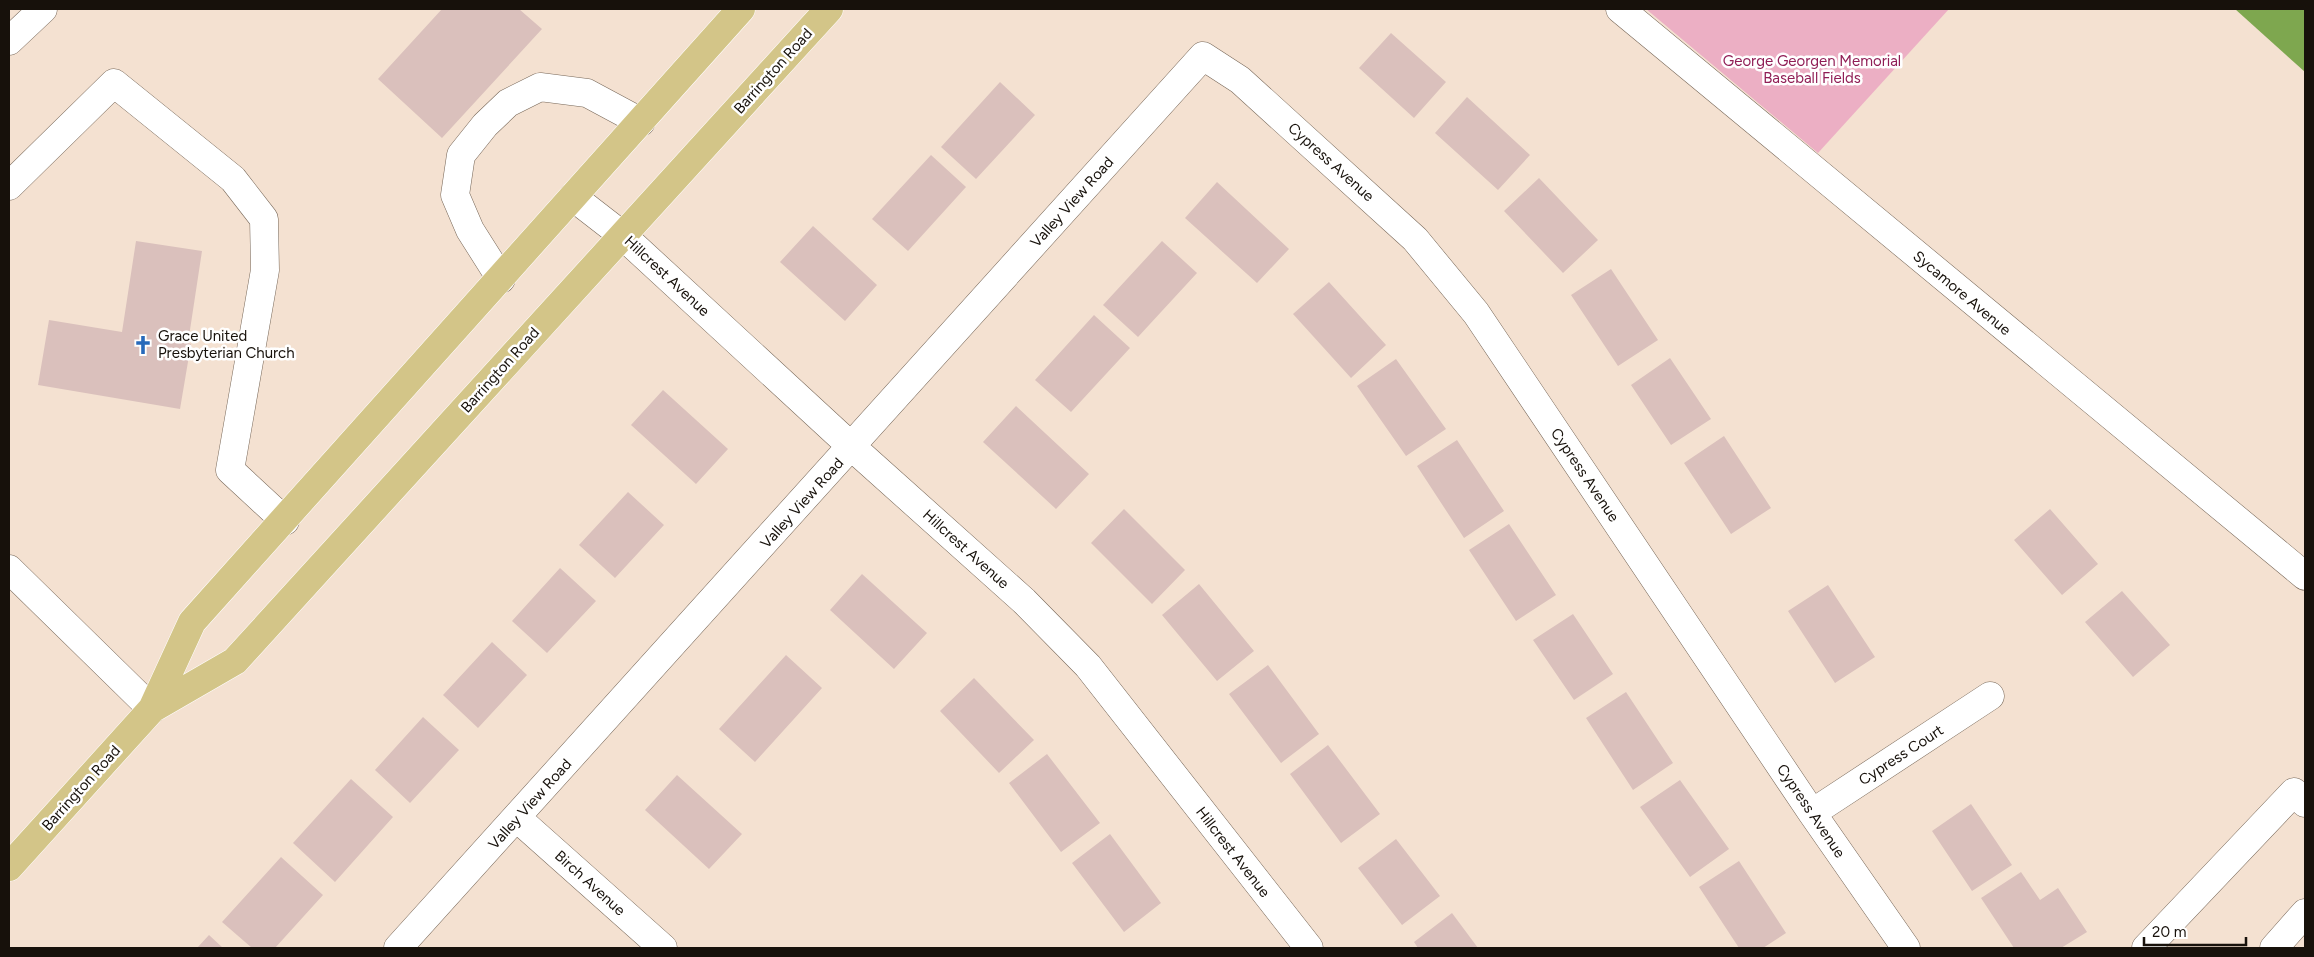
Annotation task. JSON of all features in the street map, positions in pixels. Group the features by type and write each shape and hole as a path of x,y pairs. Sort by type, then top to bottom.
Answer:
{"main road":[{"name":"Barrington Road","path":"9,867 152,708 192,622 285,521 741,9"},
{"name":"Barrington Road","path":"152,708 235,661 829,9"}],"street":[{"path":"9,41 42,9"},
{"name":"Sycamore Avenue","path":"1620,9 2305,576"},
{"name":"Valley View Road","path":"398,948 852,448 1203,56"},
{"name":"Cypress Avenue","path":"1203,56 1240,80 1415,239 1448,277 1476,313 1812,813 1906,948"},
{"path":"9,186 114,83 233,179 264,219 265,270 230,470 285,521"},
{"path":"500,279 470,230 454,195 461,155 485,125 508,103 540,87 587,93 641,122"},
{"name":"Hillcrest Avenue","path":"573,197 622,235 852,448 1024,601 1088,666 1309,948"},
{"path":"9,569 152,708"},
{"name":"Cypress Court","path":"1812,813 1990,696"},
{"path":"2146,948 2294,792 2305,803"},
{"name":"Birch Avenue","path":"517,818 663,948"},
{"path":"2274,948 2305,913"}],"green space":[{"name":"George Georgen Memorial Baseball Fields","path":"1646,9 1949,9 1818,153"}],"shaded area":[{"path":"2235,9 2305,9 2305,72"}],"building":[{"path":"442,9 519,9 542,29 442,138 378,79"},
{"path":"1391,33 1446,82 1414,118 1359,68"},
{"path":"1000,82 1035,115 976,179 941,147"},
{"path":"1467,97 1530,155 1498,190 1435,133"},
{"path":"931,155 966,187 908,251 872,219"},
{"path":"1539,178 1598,240 1563,273 1504,211"},
{"path":"1217,182 1289,249 1257,283 1185,218"},
{"path":"813,226 877,285 845,321 780,262"},
{"path":"136,241 202,251 188,343 191,344 180,409 38,385 49,320 122,332"},
{"path":"1162,241 1197,273 1138,337 1103,305"},
{"path":"1611,269 1658,340 1618,366 1571,295"},
{"path":"1329,282 1386,345 1351,378 1293,314"},
{"path":"1094,315 1130,348 1071,412 1035,380"},
{"path":"1670,358 1711,419 1671,445 1631,385"},
{"path":"1396,359 1446,429 1406,456 1357,386"},
{"path":"663,390 728,449 696,484 631,425"},
{"path":"1016,406 1089,474 1056,509 983,442"},
{"path":"1724,436 1771,508 1731,534 1684,463"},
{"path":"1457,440 1504,511 1464,538 1417,466"},
{"path":"628,492 664,525 615,578 579,545"},
{"path":"1124,509 1185,570 1152,604 1091,543"},
{"path":"2050,509 2098,564 2062,595 2014,540"},
{"path":"1509,524 1556,595 1516,621 1469,550"},
{"path":"560,568 596,601 547,653 512,621"},
{"path":"862,574 927,633 894,669 830,610"},
{"path":"1199,584 1254,651 1217,681 1162,615"},
{"path":"1828,585 1875,657 1835,683 1788,611"},
{"path":"2122,591 2170,645 2133,677 2085,622"},
{"path":"1573,614 1613,674 1574,700 1533,640"},
{"path":"492,642 527,675 478,728 443,695"},
{"path":"786,655 822,688 755,762 719,729"},
{"path":"1268,665 1319,734 1281,763 1229,694"},
{"path":"974,678 1034,740 999,773 940,711"},
{"path":"1626,692 1673,763 1633,790 1586,718"},
{"path":"423,717 459,750 410,803 375,770"},
{"path":"1328,745 1380,814 1341,843 1290,774"},
{"path":"1047,754 1100,823 1061,852 1009,783"},
{"path":"677,775 742,834 709,869 645,810"},
{"path":"351,779 393,817 335,882 293,843"},
{"path":"1680,780 1729,849 1690,877 1640,807"},
{"path":"1971,804 2012,865 1972,891 1932,831"},
{"path":"1110,834 1161,903 1124,932 1072,863"},
{"path":"1396,839 1440,896 1402,925 1358,868"},
{"path":"281,857 323,895 275,948 252,948 222,922"},
{"path":"1739,861 1786,933 1763,948 1739,948 1699,887"},
{"path":"2021,872 2040,900 2058,888 2087,932 2061,948 2014,948 1981,898"},
{"path":"1452,913 1478,948 1418,948 1414,942"},
{"path":"209,935 223,948 197,948"}],"place":[{"name":"Grace United Presbyterian Church","path":"143,345"}]}
